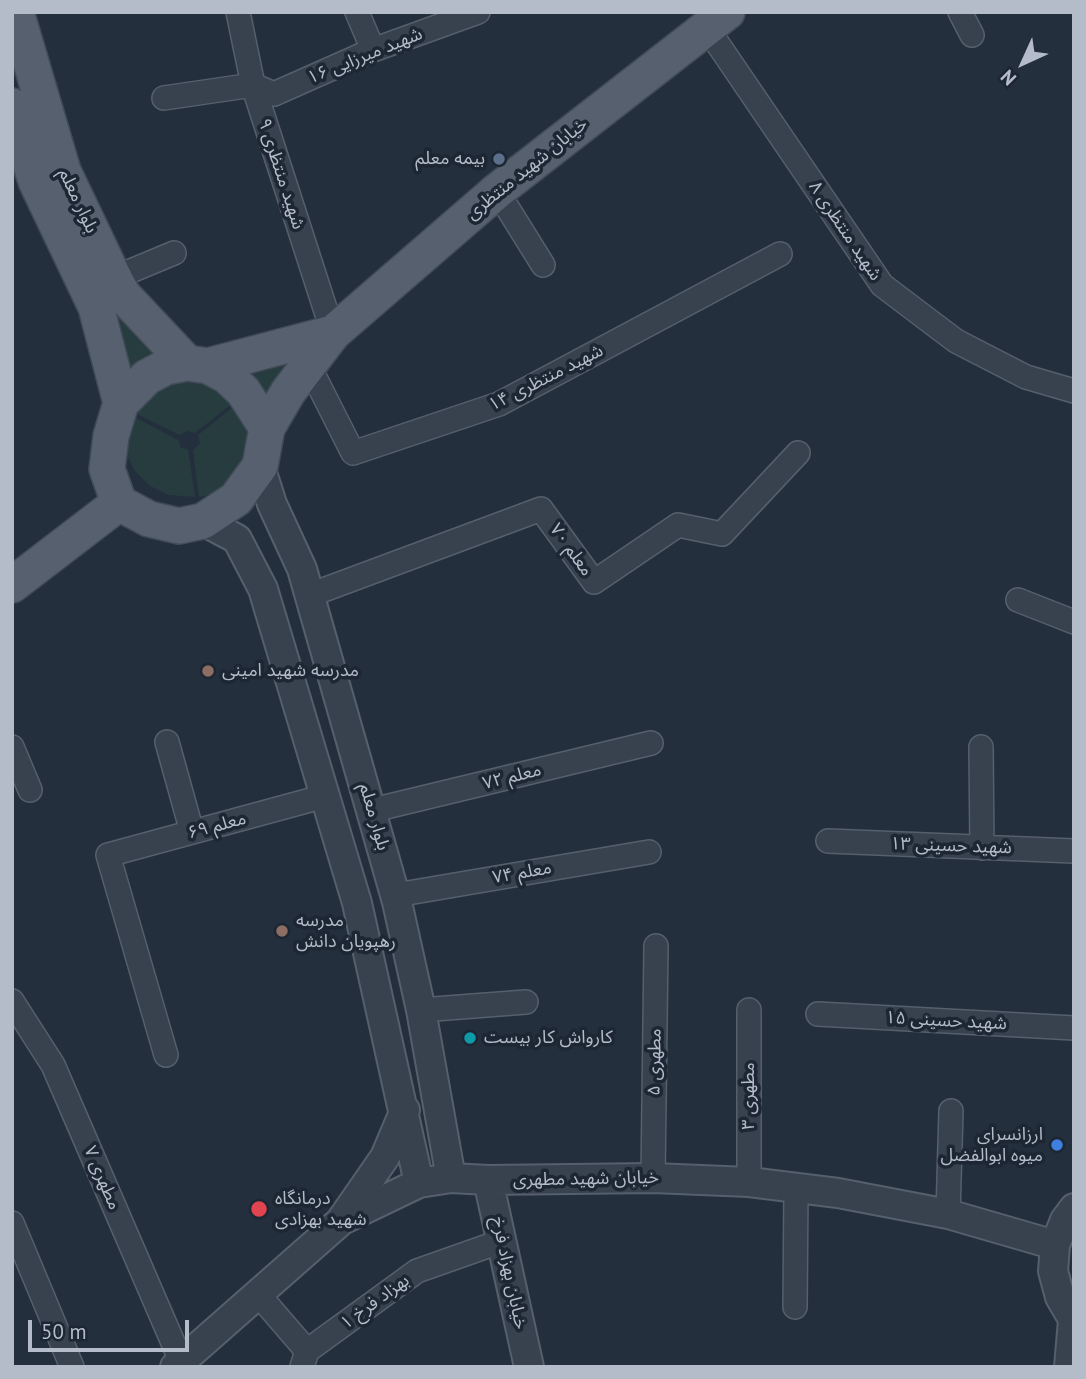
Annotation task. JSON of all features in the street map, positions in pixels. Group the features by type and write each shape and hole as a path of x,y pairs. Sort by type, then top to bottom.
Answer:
{"main road":[{"name":"بلوار معلم","path":"16,12 63,171 122,295 198,365"},
{"name":"خیابان شهید منتظری","path":"332,333 497,191 717,20"},
{"name":"بلوار معلم","path":"12,106 36,181 96,307 121,403"},
{"path":"332,333 267,428 260,467 236,499 203,521 179,526 149,519 119,503 107,469 111,436 121,403 147,377 166,367 198,365 332,333"},
{"path":"198,365 228,376 243,391 267,428"},
{"path":"12,585 119,503"}],"street":[{"name":"شهید منتظری ۹","path":"238,12 253,85 332,333"},
{"path":"357,12 373,50"},
{"name":"شهید میرزایی ۱۶","path":"164,98 253,85 274,94 373,50 478,12"},
{"path":"960,12 972,35"},
{"name":"شهید منتظری ۸","path":"717,20 882,285 956,341 1026,377 1074,391"},
{"path":"497,191 543,265"},
{"path":"114,278 174,253"},
{"name":"شهید منتظری ۱۴","path":"309,364 353,453 499,404 780,254"},
{"name":"معلم ۷۰","path":"310,595 541,509 594,582 678,524 722,534 798,453"},
{"name":"بلوار معلم","path":"260,467 272,503 302,569 396,895 421,1010 451,1178"},
{"path":"203,521 237,539 263,589 357,902 419,1183"},
{"path":"1018,600 1074,622"},
{"path":"167,742 192,832"},
{"name":"معلم ۷۲","path":"373,810 651,743"},
{"path":"12,747 30,790"},
{"path":"981,747 982,848"},
{"name":"معلم ۶۹","path":"166,1055 108,855 325,796"},
{"name":"شهید حسینی ۱۳","path":"828,841 1074,851"},
{"name":"معلم ۷۴","path":"396,895 649,852"},
{"path":"357,902 396,895"},
{"name":"مطهری ۵","path":"653,1178 656,946"},
{"name":"مطهری ۷","path":"12,1001 52,1065 178,1364"},
{"path":"421,1010 526,1002"},
{"name":"مطهری ۳","path":"749,1010 749,1182"},
{"name":"شهید حسینی ۱۵","path":"818,1014 1074,1028"},
{"path":"342,1220 385,1157 405,1110"},
{"path":"948,1214 951,1111"},
{"name":"خیابان شهید مطهری","path":"178,1364 342,1220 419,1183 451,1178 653,1178 749,1182 838,1193 948,1214 1055,1245"},
{"name":"خیابان بهزاد فرخ","path":"488,1180 528,1367"},
{"path":"795,1307 796,1189"},
{"path":"1069,1367 1074,1321 1060,1297 1054,1271 1055,1245 1065,1220 1074,1208"},
{"path":"12,1223 72,1367"},
{"name":"بهزاد فرخ ۱","path":"304,1359 417,1270 502,1241"},
{"path":"258,1294 304,1359"}],"green space":[{"path":"120,296 184,362 131,392 98,307"},
{"path":"320,328 281,369 257,424 230,374"},
{"path":"167,368 242,396 195,433 187,431 180,435 126,409"},
{"path":"244,398 252,451 229,485 210,495 199,497 193,450 200,443 198,435"},
{"path":"125,412 178,440 181,448 188,449 195,497 169,495 150,486 135,471 126,453"}],"place":[{"name":"بیمه معلم","path":"499,159"},
{"name":"مدرسه شهید امینی","path":"208,671"},
{"name":"مدرسه رهپویان دانش","path":"282,931"},
{"name":"کارواش کار بیست","path":"470,1038"},
{"name":"ارزانسرای میوه ابوالفضل","path":"1057,1145"},
{"name":"درمانگاه شهید بهزادی","path":"259,1209"}]}
